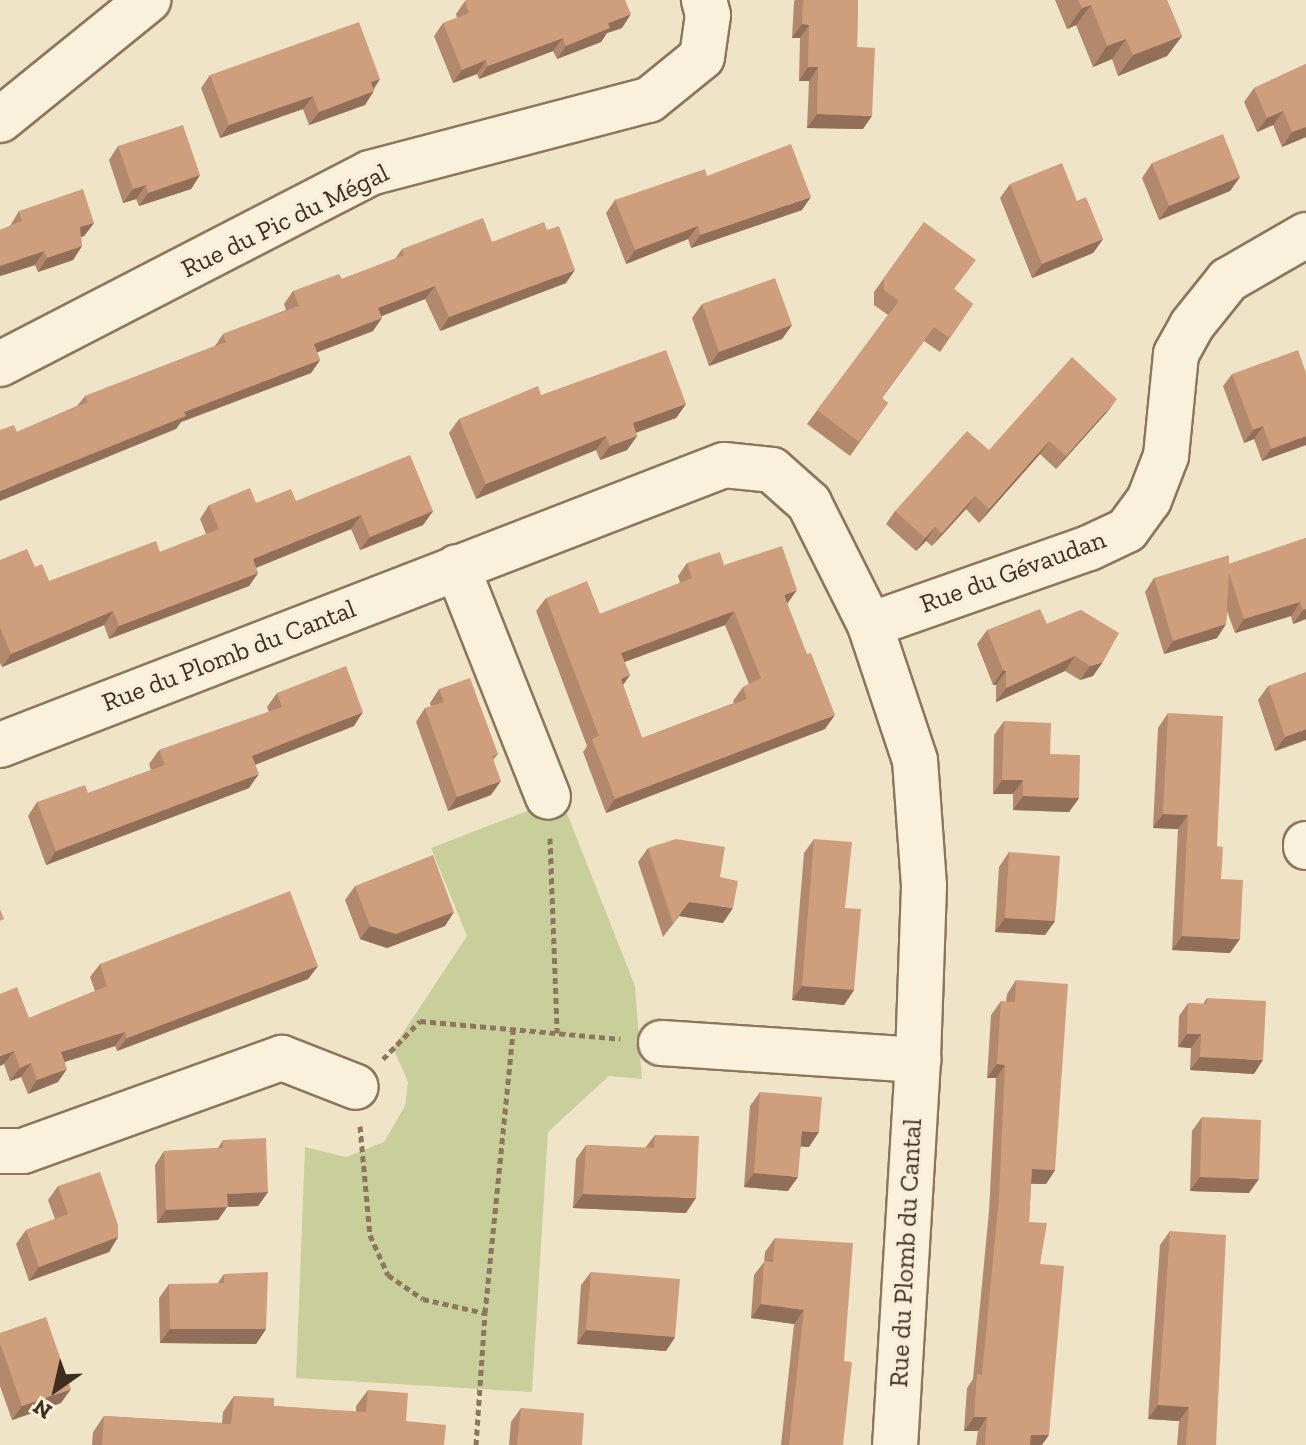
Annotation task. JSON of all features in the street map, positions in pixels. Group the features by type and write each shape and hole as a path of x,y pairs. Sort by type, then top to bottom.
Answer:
{"street":[{"path":"0,120 148,0"},
{"name":"Rue du Pic du Mégal","path":"0,364 370,173 649,100 702,57 708,15 704,0"},
{"name":"Rue du Gévaudan","path":"870,625 1089,548 1127,530 1149,500 1166,456 1176,354 1192,325 1228,280 1306,235"},
{"name":"Rue du Plomb du Cantal","path":"0,745 724,465 772,470 809,503 870,625 915,760 924,886 918,1060 895,1445"},
{"path":"457,567 548,797"},
{"path":"661,1043 918,1060"},
{"path":"0,1151 23,1151 282,1058 356,1087"}],"path":[{"path":"548,797 557,1033"},
{"path":"485,1313 423,1299 388,1275 370,1235 356,1087 420,1021 661,1043"},
{"path":"476,1445 485,1313 513,1030"}],"green space":[{"path":"561,798 635,986 642,1079 609,1076 548,1132 532,1392 296,1378 305,1147 346,1157 384,1142 405,1106 408,1082 393,1048 467,936 431,848"}],"building":[{"path":"466,0 625,0 631,14 608,23 610,28 566,46 563,38 488,66 486,60 462,70 443,23 469,13"},
{"path":"803,0 858,0 857,47 875,48 872,116 817,114 818,67 808,67 809,25 802,24"},
{"path":"1078,0 1167,0 1182,36 1133,55 1126,39 1107,46 1091,5 1082,8"},
{"path":"359,22 380,79 371,82 374,91 319,112 313,96 229,125 210,75"},
{"path":"1306,64 1306,127 1292,132 1283,111 1267,118 1254,88"},
{"path":"183,125 200,175 148,193 146,185 133,189 118,146"},
{"path":"1223,134 1240,177 1169,206 1152,163"},
{"path":"791,144 811,197 700,235 698,226 635,250 615,200 705,169 707,176"},
{"path":"1062,163 1077,201 1086,197 1103,239 1042,264 1010,184"},
{"path":"83,189 94,223 80,227 82,246 47,258 44,251 0,266 0,230 22,221 19,211"},
{"path":"483,218 492,242 544,222 547,230 559,226 575,270 449,317 435,286 378,308 382,318 314,344 320,360 184,412 186,416 0,491 0,430 14,425 17,432 88,402 85,396 226,342 223,334 299,306 293,291 339,274 342,279 404,255 402,249"},
{"path":"924,222 976,260 954,289 973,304 950,338 934,327 881,398 888,403 859,442 817,410 899,301 884,290 884,278"},
{"path":"775,278 792,325 719,352 702,304"},
{"path":"666,350 686,404 633,423 637,436 610,446 606,436 486,484 459,419 538,386 541,395"},
{"path":"1298,350 1306,373 1306,436 1271,449 1263,426 1253,430 1232,374"},
{"path":"1072,357 1117,399 1066,456 1049,441 989,509 975,496 942,533 935,527 925,538 895,511 967,431 989,450"},
{"path":"410,455 433,511 370,537 361,515 253,559 258,573 119,626 113,611 11,654 0,627 0,560 27,549 35,567 42,564 49,581 156,541 160,552 219,529 209,505 250,488 256,503 291,489 296,501"},
{"path":"1306,538 1306,609 1303,610 1300,602 1244,619 1229,573 1226,624 1173,641 1154,578 1229,555 1229,564"},
{"path":"782,546 797,590 784,595 835,715 615,799 592,739 599,736 546,598 587,581 600,614 692,578 687,563 720,552 724,565","holes":["734,611 761,678 743,687 747,699 642,738 621,679 630,675 621,653"]},
{"path":"1040,609 1047,624 1081,610 1119,633 1103,662 1090,666 1075,656 1006,688 1006,671 987,630"},
{"path":"346,666 363,712 252,756 259,774 56,851 37,802 85,785 88,793 165,765 159,750 282,707 277,693"},
{"path":"1306,672 1306,729 1285,737 1268,686"},
{"path":"470,678 498,754 492,756 501,781 457,797 425,708 444,702 439,689"},
{"path":"1168,713 1223,716 1217,846 1223,847 1221,879 1243,880 1240,939 1182,936 1188,815 1163,814"},
{"path":"1004,721 1051,723 1050,754 1080,755 1079,798 1023,796 1023,780 1002,780"},
{"path":"676,839 725,847 720,877 738,881 733,908 689,902 673,923 648,848"},
{"path":"814,839 852,842 845,908 861,909 854,990 802,986"},
{"path":"1009,852 1060,856 1055,921 1005,918"},
{"path":"433,855 454,912 396,934 370,926 355,886"},
{"path":"290,891 318,966 127,1038 125,1032 61,1052 67,1069 37,1080 31,1063 20,1068 14,1051 0,1056 0,994 17,987 29,1018 107,986 100,964"},
{"path":"1016,980 1068,984 1055,1170 1032,1169 1029,1222 1047,1223 1040,1264 1064,1266 1049,1435 1031,1435 1030,1445 985,1445 987,1417 974,1417 977,1374 982,1375 999,1197 1005,1065 997,1064 1001,1001 1015,1002"},
{"path":"1207,998 1266,1001 1263,1060 1200,1057 1201,1034 1187,1034 1188,1003 1207,1004"},
{"path":"760,1092 822,1097 819,1132 802,1131 798,1177 754,1173"},
{"path":"1202,1117 1261,1120 1259,1179 1200,1177"},
{"path":"655,1135 699,1136 696,1198 583,1194 586,1145 654,1148"},
{"path":"266,1138 268,1192 227,1194 228,1207 166,1210 164,1151 223,1148 223,1140"},
{"path":"100,1172 118,1225 118,1237 39,1267 26,1230 68,1214 58,1186"},
{"path":"1170,1231 1226,1235 1216,1445 1186,1445 1189,1407 1158,1405"},
{"path":"775,1238 853,1243 844,1361 852,1362 843,1445 789,1445 804,1310 761,1304 764,1261 773,1262"},
{"path":"268,1272 266,1329 170,1329 169,1284 224,1283 224,1274"},
{"path":"591,1272 680,1279 675,1337 586,1330"},
{"path":"46,1317 71,1389 22,1406 0,1343 0,1333"},
{"path":"368,1390 408,1393 406,1421 446,1425 444,1445 102,1445 104,1416 231,1424 234,1396 274,1398 274,1406 366,1412"},
{"path":"521,1408 584,1413 582,1445 517,1445"}]}
